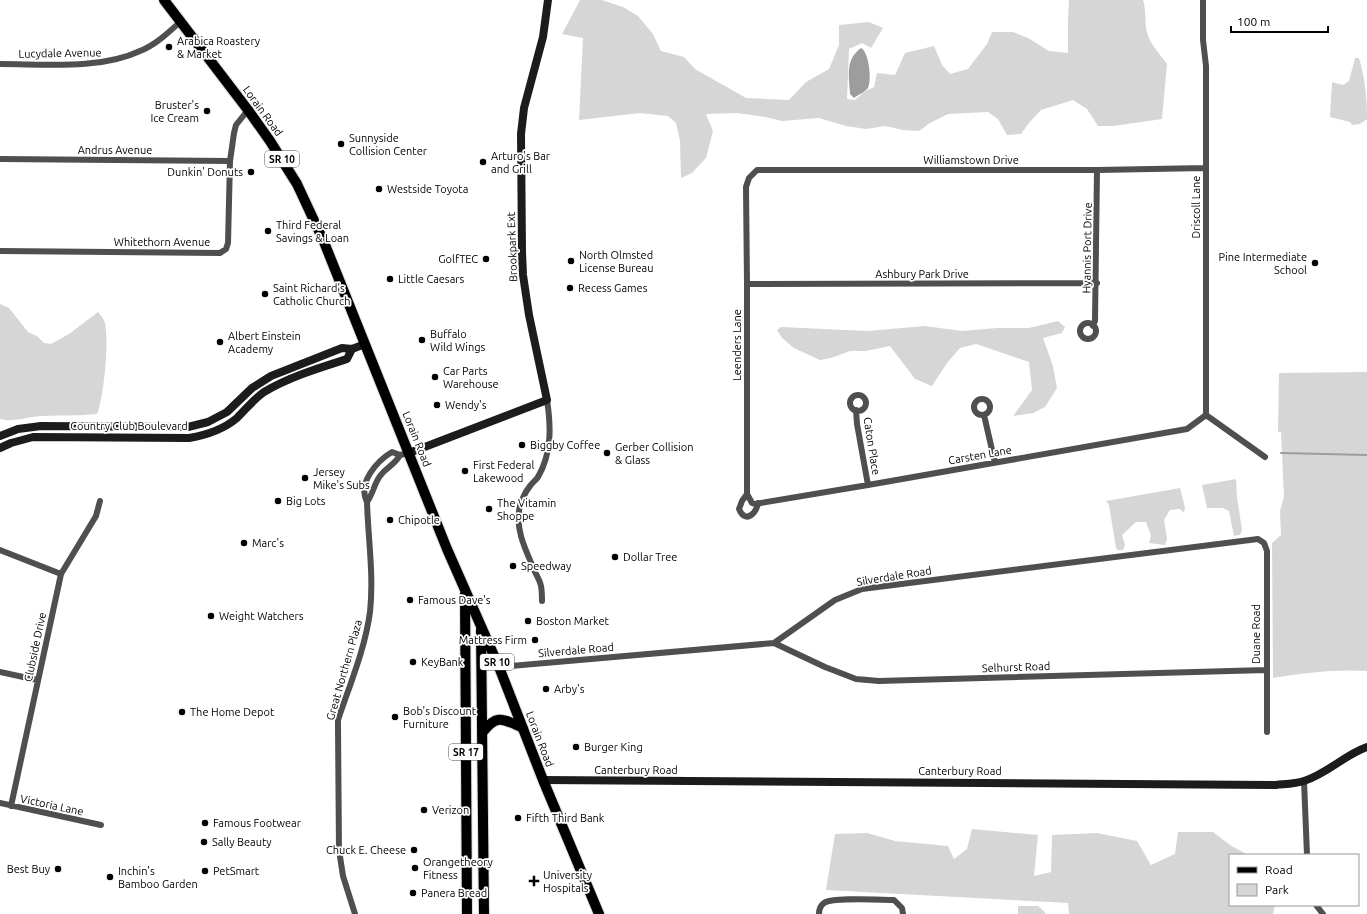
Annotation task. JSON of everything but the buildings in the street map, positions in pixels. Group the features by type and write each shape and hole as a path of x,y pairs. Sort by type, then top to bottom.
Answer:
{"main road":[{"name":"Lorain Road","path":"164,0 248,110 270,141 297,184 324,242 365,344 405,454 499,667 599,914"},
{"name":"SR 17","path":"465,590 467,914"},
{"name":"SR 17","path":"481,626 484,914"},
{"path":"482,733 487,726 496,720 504,720 523,728"}],"street":[{"name":"Brookpark Ext","path":"542,601 541,586 527,554 520,532 519,511 528,488 539,476 549,449 551,428 547,400 528,311 523,275 521,134 524,108 543,37 548,0"},
{"name":"Driscoll Lane","path":"1203,0 1203,40 1206,66 1206,415"},
{"name":"Lucydale Avenue","path":"0,64 76,64 107,62 127,57 142,51 158,41 180,22"},
{"name":"Whitethorn Avenue","path":"0,251 223,252 228,243 230,161 234,133 236,125 248,110"},
{"name":"Andrus Avenue","path":"0,160 230,161"},
{"name":"Williamstown Drive","path":"746,187 749,178 757,170 1097,170 1206,168"},
{"name":"Hyannis Port Drive","path":"1094,326 1097,283 1097,170"},
{"name":"Leenders Lane","path":"746,187 747,494 755,503"},
{"name":"Ashbury Park Drive","path":"747,284 1097,283"},
{"name":"Country Club Boulevard","path":"0,436 18,429 35,426 188,427 198,425 208,422 226,412 252,388 271,376 342,348 352,349 365,344"},
{"name":"Country Club Boulevard","path":"0,448 15,441 33,437 189,438 207,434 220,429 236,419 262,394 275,386 347,359 352,349"},
{"path":"405,454 547,400"},
{"name":"Caton Place","path":"856,410 868,486"},
{"path":"984,415 995,463"},
{"path":"1206,415 1264,457"},
{"name":"Carsten Lane","path":"755,503 868,486 1187,429 1206,415"},
{"name":"Great Northern Plaza","path":"355,914 343,876 339,850 338,720 365,641 370,613 371,562 367,502 364,496 365,485 372,470 382,459 392,452 405,454"},
{"name":"Great Northern Plaza","path":"367,502 371,497 374,485 379,477 386,469 396,463 405,454"},
{"path":"747,494 739,509 743,515 752,515 757,509 755,503"},
{"name":"Clubside Drive","path":"11,806 61,574 96,516 100,501"},
{"name":"Silverdale Road","path":"499,667 774,643 835,600 862,589 1258,539"},
{"name":"Duane Road","path":"1258,539 1264,543 1267,551 1267,732"},
{"path":"0,550 61,574"},
{"name":"Selhurst Road","path":"774,643 856,679 871,680 1266,670"},
{"path":"0,672 37,680"},
{"name":"Canterbury Road","path":"544,780 1276,785 1304,781 1322,772 1355,751 1367,747"},
{"path":"1304,781 1307,854"},
{"name":"Victoria Lane","path":"0,803 101,825"},
{"path":"819,914 820,907 826,902 835,900 894,900 902,908 903,914"},
{"path":"1317,906 1323,914"}],"green space":[{"path":"580,0 602,0 623,7 638,16 653,34 661,51 684,57 695,69 746,98 789,100 806,82 829,69 839,45 839,25 869,22 883,28 871,48 862,43 849,49 847,99 855,100 864,92 874,87 877,73 895,75 905,53 934,46 942,65 950,74 968,69 987,44 992,32 1013,32 1028,38 1049,51 1068,53 1069,0 1143,0 1147,33 1154,47 1167,64 1162,119 1114,126 1098,126 1087,109 1073,100 1041,110 1021,134 1007,135 998,119 988,112 948,114 930,123 919,131 903,130 885,126 866,129 846,126 819,118 782,121 737,113 706,114 713,131 706,158 692,173 681,178 680,141 676,123 668,116 640,113 579,120 583,38 562,34"},
{"path":"1355,58 1359,58 1363,73 1367,119 1360,124 1352,125 1350,122 1330,117 1332,82 1343,85 1349,81"},
{"path":"0,304 9,308 28,332 37,336 44,343 51,344 69,334 98,312 105,323 106,356 104,383 97,414 37,416 16,420 0,419"},
{"path":"1058,321 1065,327 1062,333 1043,338 1053,366 1057,388 1045,407 1033,413 1013,416 1032,390 1029,362 976,344 960,348 947,363 932,386 915,379 890,346 866,351 850,351 831,358 820,360 794,348 782,338 777,330 781,327 867,331 925,326 962,331 997,328 1029,328"},
{"path":"1367,372 1367,671 1320,672 1273,678 1272,543 1281,535 1280,511 1284,497 1281,432 1278,432 1279,373"},
{"path":"1236,479 1242,530 1240,535 1234,536 1229,511 1223,508 1207,508 1202,485"},
{"path":"1180,488 1185,508 1184,513 1180,509 1170,510 1164,520 1167,539 1165,545 1149,543 1151,536 1146,522 1136,522 1122,535 1125,545 1123,550 1118,550 1116,548 1109,505 1106,501"},
{"path":"972,829 1038,835 1034,876 1051,872 1052,835 1097,833 1137,841 1151,865 1175,854 1178,832 1213,832 1230,845 1246,854 1229,854 1229,906 1275,906 1273,914 1069,914 1068,903 826,890 835,834 867,833 895,841 948,846 954,859 967,849"},
{"path":"1018,906 1038,906 1045,912 1045,914 1018,914"}],"shaded area":[{"path":"861,48 868,60 870,79 868,88 854,98 850,94 849,68 852,58"}],"waterway":[{"path":"1281,453 1367,455"}],"place":[{"name":"Arabica Roastery & Market","path":"169,47"},
{"name":"Bruster's Ice Cream","path":"207,111"},
{"name":"Sunnyside Collision Center","path":"341,144"},
{"name":"Arturo's Bar and Grill","path":"483,162"},
{"name":"Dunkin' Donuts","path":"251,172"},
{"name":"Westside Toyota","path":"379,189"},
{"name":"Third Federal Savings & Loan","path":"268,231"},
{"name":"GolfTEC","path":"486,259"},
{"name":"North Olmsted License Bureau","path":"571,261"},
{"name":"Pine Intermediate School","path":"1315,263"},
{"name":"Little Caesars","path":"390,279"},
{"name":"Recess Games","path":"570,288"},
{"name":"Saint Richard's Catholic Church","path":"265,294"},
{"name":"Buffalo Wild Wings","path":"422,340"},
{"name":"Albert Einstein Academy","path":"220,342"},
{"name":"Car Parts Warehouse","path":"435,377"},
{"name":"Wendy's","path":"437,405"},
{"name":"Biggby Coffee","path":"522,445"},
{"name":"Gerber Collision & Glass","path":"607,453"},
{"name":"First Federal Lakewood","path":"465,471"},
{"name":"Jersey Mike's Subs","path":"305,478"},
{"name":"Big Lots","path":"278,501"},
{"name":"The Vitamin Shoppe","path":"489,509"},
{"name":"Chipotle","path":"390,520"},
{"name":"Marc's","path":"244,543"},
{"name":"Dollar Tree","path":"615,557"},
{"name":"Speedway","path":"513,566"},
{"name":"Famous Dave's","path":"410,600"},
{"name":"Weight Watchers","path":"211,616"},
{"name":"Boston Market","path":"528,621"},
{"name":"Mattress Firm","path":"535,640"},
{"name":"KeyBank","path":"413,662"},
{"name":"Arby's","path":"546,689"},
{"name":"The Home Depot","path":"182,712"},
{"name":"Bob's Discount Furniture","path":"395,717"},
{"name":"Burger King","path":"576,747"},
{"name":"Verizon","path":"424,810"},
{"name":"Fifth Third Bank","path":"518,818"},
{"name":"Famous Footwear","path":"205,823"},
{"name":"Sally Beauty","path":"204,842"},
{"name":"Chuck E. Cheese","path":"414,850"},
{"name":"Orangetheory Fitness","path":"415,868"},
{"name":"Best Buy","path":"58,869"},
{"name":"PetSmart","path":"205,871"},
{"name":"Inchin's Bamboo Garden","path":"110,877"},
{"name":"University Hospitals","path":"534,881"},
{"name":"Panera Bread","path":"413,893"}]}
